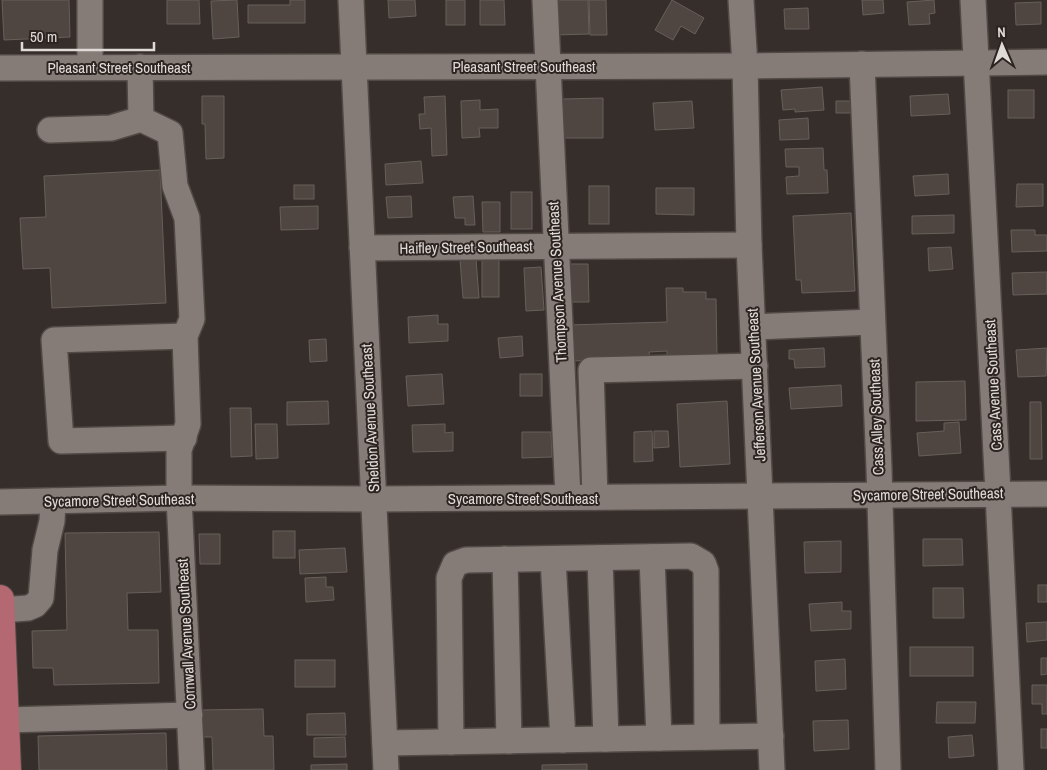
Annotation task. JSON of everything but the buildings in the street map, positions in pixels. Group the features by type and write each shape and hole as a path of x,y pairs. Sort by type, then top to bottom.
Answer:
{"main road":[{"path":"0,599 5,746"}],"street":[{"path":"90,0 90,67"},
{"name":"Sheldon Avenue Southeast","path":"351,0 386,770"},
{"name":"Thompson Avenue Southeast","path":"545,0 568,497"},
{"name":"Jefferson Avenue Southeast","path":"741,0 745,66 749,245 772,770"},
{"name":"Cass Avenue Southeast","path":"973,0 1011,770"},
{"name":"Pleasant Street Southeast","path":"0,68 745,66 1047,62"},
{"name":"Cass Alley Southeast","path":"862,64 880,494 888,770"},
{"path":"50,130 111,128 141,119 140,67"},
{"name":"Cornwall Avenue Southeast","path":"141,119 170,133 174,186 187,218 192,319 185,336 188,424 179,450 179,498 192,770"},
{"name":"Haifley Street Southeast","path":"362,248 749,245"},
{"path":"753,327 872,322"},
{"path":"184,438 61,441 54,340 185,336"},
{"path":"562,370 755,366"},
{"path":"591,370 594,497"},
{"name":"Sycamore Street Southeast","path":"0,502 179,498 374,499 1047,494"},
{"path":"0,610 28,608 35,605 41,598 45,550 52,521 54,501"},
{"path":"451,742 449,578 456,564 466,560 553,558 691,556 703,563 706,571 707,737"},
{"path":"652,557 659,738"},
{"path":"553,558 562,740"},
{"path":"600,558 606,739"},
{"path":"505,559 509,741"},
{"path":"5,746 190,715"},
{"path":"385,743 771,736"}]}
